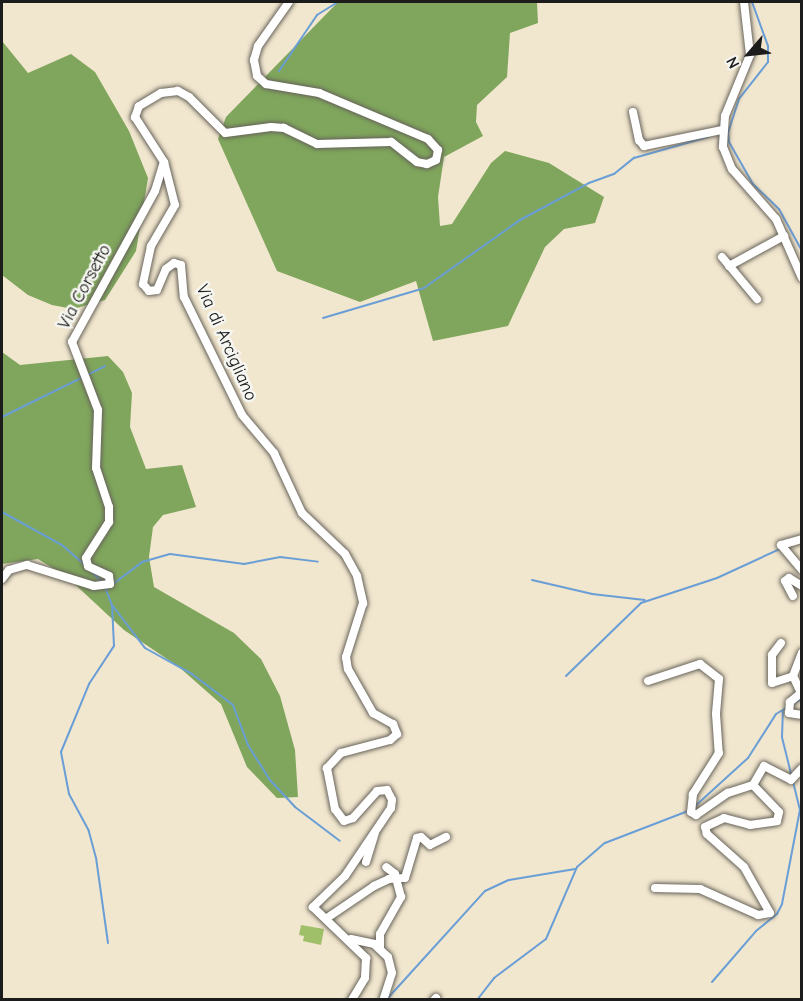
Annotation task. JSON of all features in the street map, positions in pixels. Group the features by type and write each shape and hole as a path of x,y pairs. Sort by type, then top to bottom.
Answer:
{"street":[{"name":"Via di Arcigliano","path":"289,2 258,46 254,60 257,76 266,84 319,93 428,139 438,150 436,160 427,164 417,162 391,142 317,144 284,128 225,134 189,97 172,91 147,100 136,111 135,117 164,162 175,206 151,246 143,284 149,291 157,290 166,269 174,263 180,265 184,297 242,415 274,453 302,513 345,554 357,576 363,603 346,657 348,669 373,713 393,724 397,734 390,740 336,755 329,763 326,776 337,813 344,821 353,818 377,791 389,792 391,808 377,825 345,876 313,905 315,912 327,918"},
{"path":"744,2 750,55 722,130 728,162 773,214 801,278"},
{"path":"633,112 640,143 644,147 722,130"},
{"name":"Via Corsetto","path":"2,579 9,570 27,565 106,586 109,576 88,566 86,558 109,522 110,507 96,468 98,410 72,342 155,190 164,162"},
{"path":"729,266 784,236"},
{"path":"722,257 757,299"},
{"path":"801,539 781,545 801,570"},
{"path":"794,596 785,581 789,578 801,586"},
{"path":"781,643 772,655 772,683 793,676"},
{"path":"801,653 793,676 801,692 790,702 789,712 801,715"},
{"path":"648,681 700,664 719,680 716,714 719,753 693,794 691,812 696,814 728,793 753,785 764,766 791,780 801,768"},
{"path":"655,888 700,889 758,915 770,913 744,867 707,834 705,827 724,818 750,825 777,821 779,812 753,785"},
{"path":"366,862 377,825"},
{"path":"352,999 364,978 367,962 327,918 371,888 389,879 405,878 417,838 421,837 430,845 446,837"},
{"path":"380,947 380,934 401,897 397,880 386,867"},
{"path":"344,936 380,947 388,957 392,973 383,999"}],"green space":[{"path":"338,2 537,2 538,23 510,33 507,77 477,105 476,122 483,136 444,157 438,197 440,226 452,224 491,163 505,151 549,163 604,197 595,223 564,229 545,247 508,326 433,341 416,281 360,302 277,271 218,139 226,117"},
{"path":"2,41 28,73 71,54 95,72 129,131 148,178 136,251 105,300 73,309 52,305 28,295 2,275"},
{"path":"2,352 20,365 108,356 123,372 132,393 130,427 146,469 182,465 196,507 163,515 153,527 149,557 154,587 234,633 261,659 280,696 295,750 298,797 277,798 247,767 221,704 179,667 124,630 67,577 38,559 2,564"},
{"path":"301,925 324,929 321,945 303,941 304,936 299,935"}],"waterway":[{"path":"279,71 317,15 338,2"},
{"path":"752,2 768,46 768,62 739,99 728,132 729,142 753,184 779,209 802,251"},
{"path":"323,318 424,288 520,220 589,183 614,174 634,158 708,137"},
{"path":"2,417 105,366"},
{"path":"2,512 62,545 85,565"},
{"path":"566,676 641,603 717,578 782,548"},
{"path":"113,584 142,562 170,554 244,564 280,557 318,562"},
{"path":"91,571 102,582"},
{"path":"532,580 592,594 645,600"},
{"path":"105,587 112,605 145,648 192,674 233,705 248,745 269,779 295,807 340,841"},
{"path":"108,943 96,858 89,831 69,794 61,752 89,684 114,646 112,605"},
{"path":"791,705 802,699"},
{"path":"693,808 748,758 776,714 786,708"},
{"path":"712,982 756,931 777,914 782,904 800,810 782,737 783,710"},
{"path":"477,1000 494,978 546,939 577,867 605,843 688,811"},
{"path":"387,999 485,891 509,880 575,869"}]}
